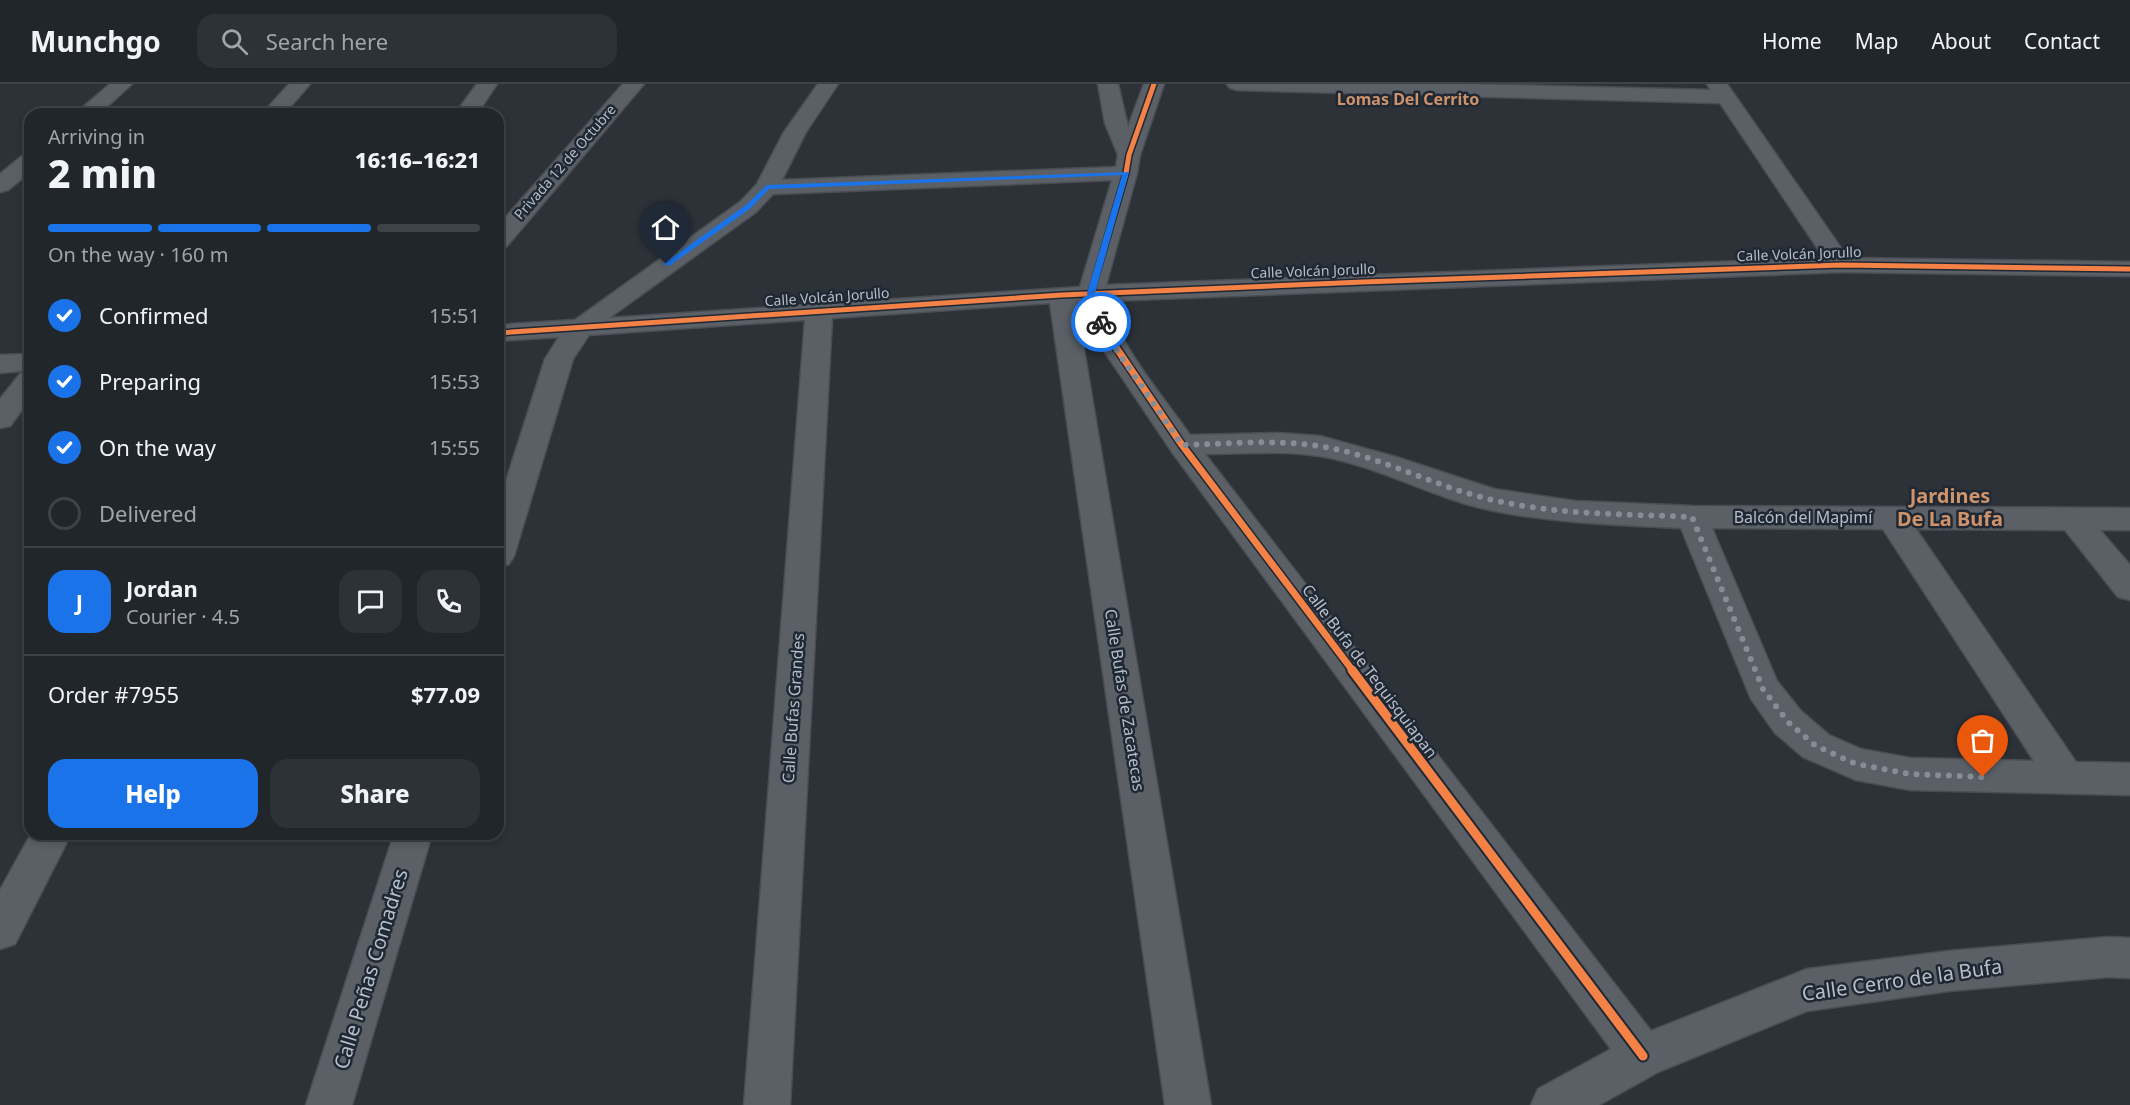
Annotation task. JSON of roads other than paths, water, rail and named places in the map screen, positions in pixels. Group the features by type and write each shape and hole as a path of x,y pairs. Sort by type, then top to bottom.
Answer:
{"street":[{"path":"93,108 122,84"},
{"path":"278,108 300,84"},
{"path":"470,108 487,84"},
{"name":"Privada 12 de Octubre","path":"504,234 609,110 634,84"},
{"path":"504,537 559,359 567,342 579,328 631,288 748,207 767,187 795,132 828,84"},
{"path":"1108,84 1127,164"},
{"path":"1077,294 1127,164 1154,84"},
{"path":"1237,84 1721,90 1841,265"},
{"path":"767,187 1127,164"},
{"path":"0,185 24,165"},
{"name":"Calle Volcán Jorullo","path":"504,333 1077,294 1841,265 2130,269"},
{"name":"Calle Bufa de Tequisquiapan","path":"1077,294 1101,324 1182,445 1643,1056"},
{"name":"Calle Bufas de Zacatecas","path":"1077,294 1188,1105"},
{"name":"Calle Bufas Grandes","path":"767,1105 819,311"},
{"path":"0,364 24,362"},
{"path":"0,419 24,388"},
{"name":"Balcón del Mapimí","path":"1182,445 1278,442 1320,446 1385,464 1493,500 1575,512 1692,517 2130,519"},
{"path":"1692,517 1763,689 1788,722 1816,746 1856,764 1910,774 2130,779"},
{"path":"1892,518 2066,778"},
{"path":"2073,518 2130,588"},
{"path":"0,930 49,840"},
{"name":"Calle Peñas Comadres","path":"329,1105 411,840"},
{"name":"Calle Cerro de la Bufa","path":"1554,1105 1643,1056 1807,990 1949,971 2109,957 2130,958"}],"district":[{"name":"Lomas Del Cerrito","path":"1408,99"},
{"name":"Jardines De La Bufa","path":"1950,508"}]}
